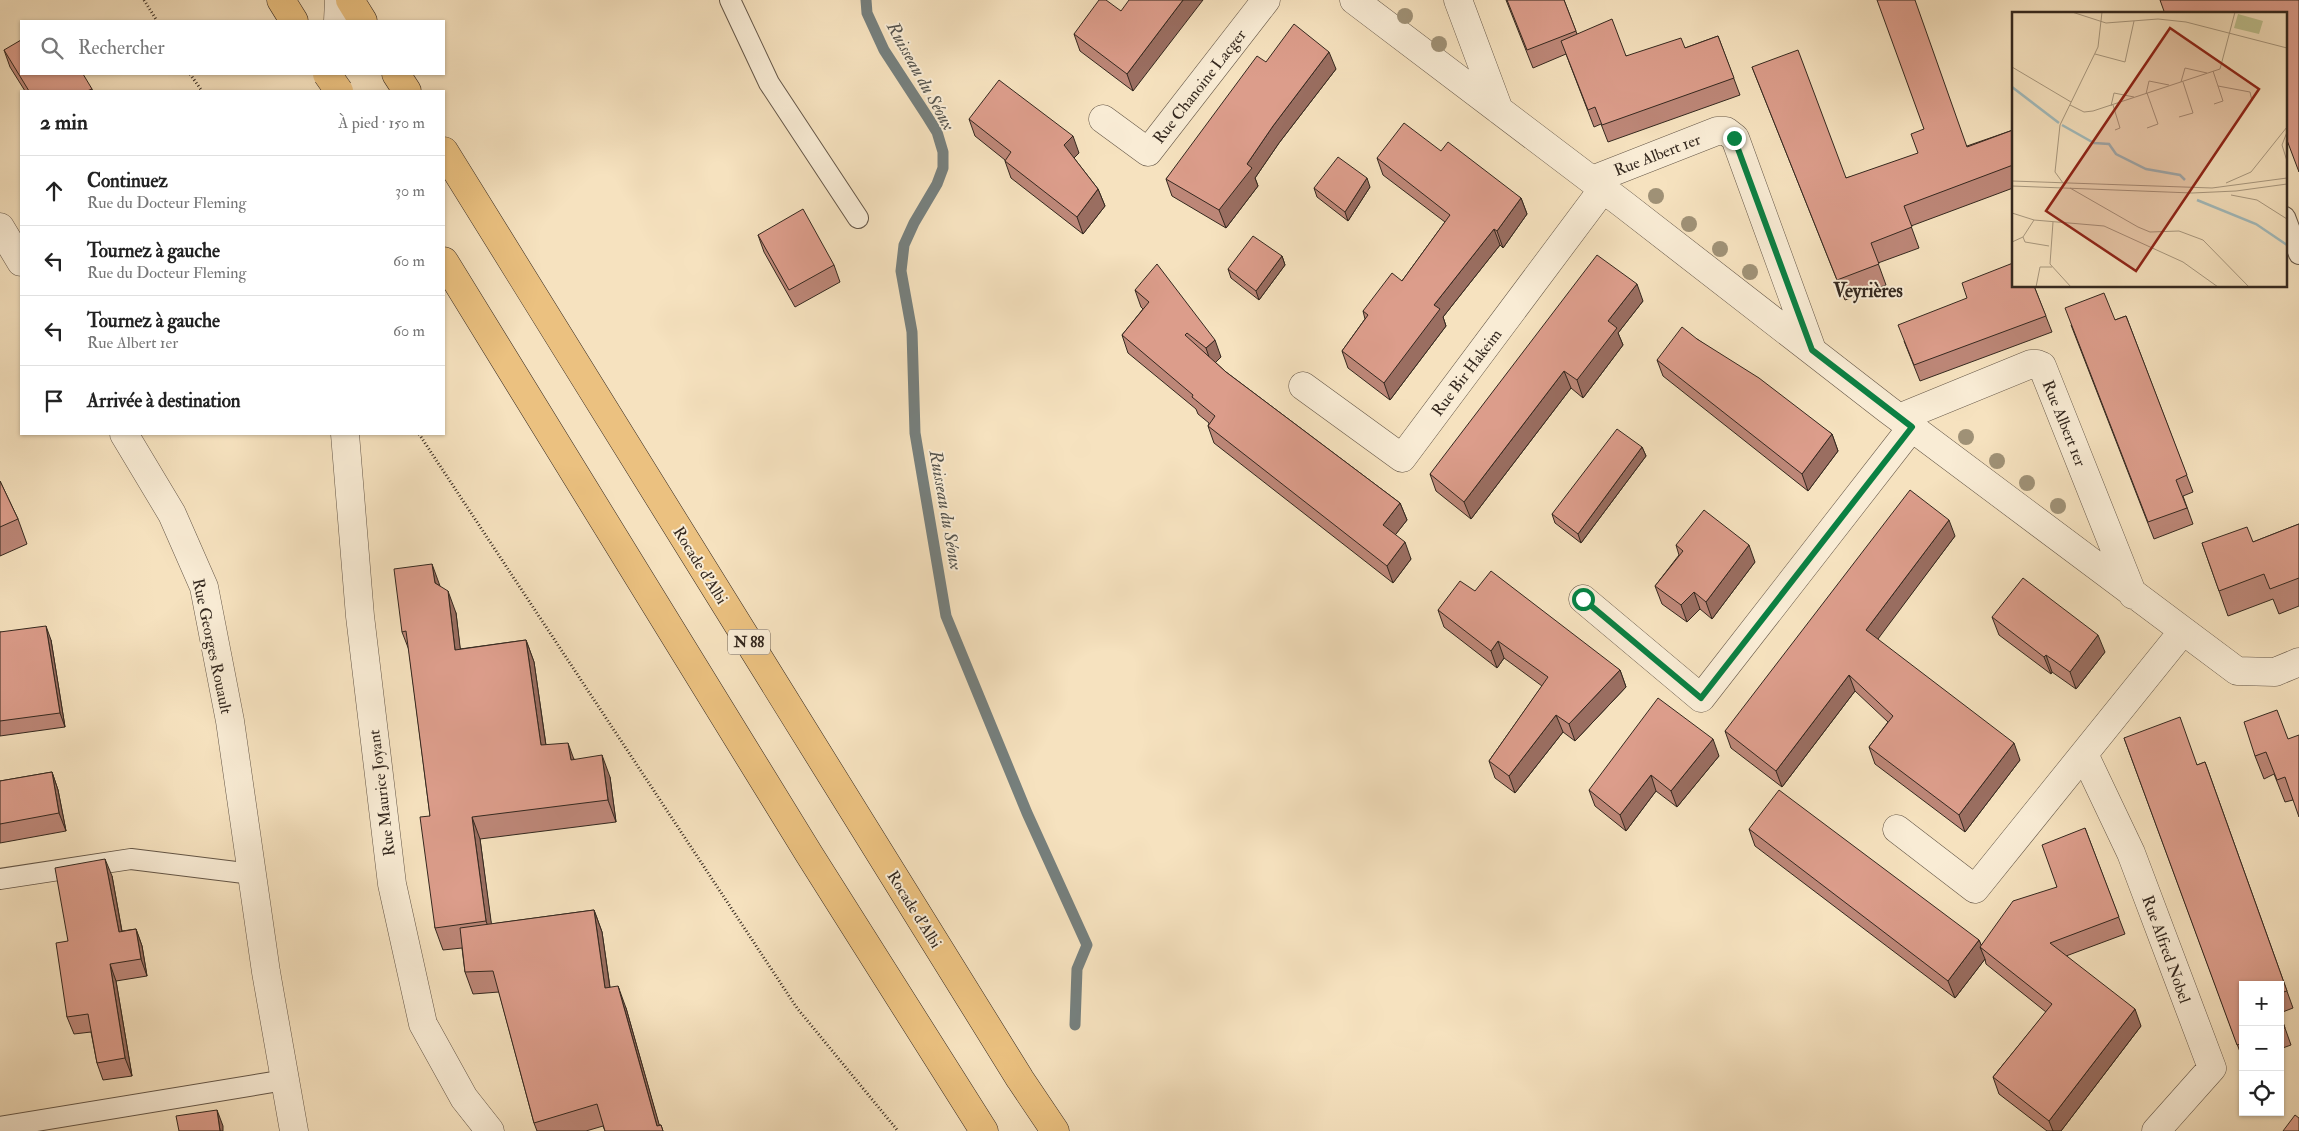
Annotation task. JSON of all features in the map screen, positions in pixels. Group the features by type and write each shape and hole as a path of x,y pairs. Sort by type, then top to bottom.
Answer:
{"highway":[{"path":"281,0 293,20"},
{"path":"350,0 362,20"},
{"path":"328,75 337,90"},
{"path":"397,75 406,90"},
{"name":"Rocade d'Albi","path":"445,153 1020,1079 1055,1131"},
{"path":"445,263 809,854 984,1131"}],"street":[{"path":"338,20 339,0"},
{"name":"Rue Chanoine Lacger","path":"1103,119 1148,152 1266,0"},
{"name":"Rue Albert 1er","path":"1354,0 1597,184 1905,423 2133,595 2238,671 2275,672 2299,662"},
{"path":"1458,0 1500,110"},
{"path":"334,90 335,75"},
{"name":"Rue Albert 1er","path":"1597,184 1716,131 1726,131 1734,138 1812,350"},
{"name":"Rue Bir Hakeim","path":"1303,386 1402,458 1597,184"},
{"path":"0,227 20,260"},
{"name":"Rue Albert 1er","path":"1905,423 2031,364 2042,366 2133,595"},
{"path":"1583,599 1701,698 1905,423"},
{"name":"Rue Georges Rouault","path":"125,435 172,514 204,587 230,721 266,972 294,1131"},
{"name":"Rue Maurice Joyant","path":"345,435 360,616 392,884 424,1024 464,1098 490,1131"},
{"path":"1897,829 1975,889 2183,631"},
{"name":"Rue Alfred Nobel","path":"2084,754 2131,853 2212,1068 2156,1131"}],"lane":[{"path":"730,0 769,84 858,218"},
{"path":"2286,220 2299,254"},
{"path":"0,880 131,859 252,874"},
{"path":"0,1127 285,1080"}],"path":[{"path":"144,0 156,20"},
{"path":"191,75 201,90"},
{"path":"420,435 797,1008 898,1131"}],"building":[{"path":"1099,0 1106,0 1121,11 1129,0 1183,0 1127,74 1074,34"},
{"path":"1507,0 1564,0 1576,31 1527,50"},
{"path":"1877,0 1915,0 1967,147 2012,130 2012,165 1904,206 1912,227 1871,243 1879,264 1837,280 1752,67 1798,50 1846,178 1918,153 1911,134 1924,129"},
{"path":"2160,0 2299,0 2299,172 2286,138 2286,12 2164,12"},
{"path":"1612,19 1626,56 1681,38 1685,48 1718,36 1734,78 1602,125 1595,107 1588,110 1561,41"},
{"path":"1294,24 1329,52 1273,126 1247,164 1252,168 1219,210 1166,179 1257,56 1266,62"},
{"path":"20,41 20,75 84,75 92,89 28,90 4,50"},
{"path":"999,80 1073,136 1064,145 1098,189 1077,217 1005,161 1011,152 969,119"},
{"path":"1404,123 1441,151 1448,142 1521,198 1497,231 1494,229 1434,305 1440,309 1384,383 1342,351 1368,315 1363,311 1392,273 1402,281 1450,215 1377,158"},
{"path":"1338,157 1367,178 1345,212 1314,188"},
{"path":"803,209 834,265 789,290 758,235"},
{"path":"1253,236 1282,256 1256,291 1228,269"},
{"path":"1597,255 1637,284 1608,321 1617,328 1577,380 1564,371 1464,502 1430,474"},
{"path":"2012,263 2012,288 2035,288 2046,316 1914,365 1898,325 1967,298 1962,283"},
{"path":"1157,264 1215,340 1206,348 1187,333 1185,335 1226,372 1400,503 1383,525 1405,542 1387,566 1208,426 1215,416 1122,335 1149,302 1135,290"},
{"path":"2104,293 2115,320 2126,316 2187,475 2176,480 2187,508 2148,522 2065,308"},
{"path":"1682,327 1697,339 1759,378 1832,434 1802,474 1657,360"},
{"path":"1617,429 1642,447 1578,534 1552,514"},
{"path":"0,481 18,519 0,527"},
{"path":"1910,490 1949,520 1866,630 2014,743 1959,815 1869,747 1893,716 1849,675 1776,771 1725,731"},
{"path":"1704,510 1749,545 1706,602 1694,592 1681,605 1655,586 1683,551 1676,545"},
{"path":"2299,524 2299,578 2270,589 2264,574 2219,591 2202,543 2247,527 2253,542"},
{"path":"432,564 435,583 448,591 455,650 526,640 541,745 568,743 571,760 602,755 608,800 472,817 486,921 435,928 420,817 430,816 406,631 402,632 394,569"},
{"path":"1491,571 1620,670 1569,724 1556,715 1509,776 1489,761 1548,677 1498,641 1491,651 1438,610 1460,581 1475,591"},
{"path":"2023,578 2098,635 2070,672 2046,655 2044,657 1992,617"},
{"path":"46,626 60,713 0,721 0,632"},
{"path":"1658,698 1713,739 1671,791 1651,775 1620,815 1589,790"},
{"path":"2277,710 2288,739 2299,735 2299,817 2285,777 2277,780 2266,752 2255,756 2244,722"},
{"path":"2180,717 2197,765 2205,762 2283,981 2239,981 2239,1044 2237,1045 2124,738"},
{"path":"52,772 59,813 0,824 0,781"},
{"path":"1779,790 1979,940 1948,981 1749,829"},
{"path":"2085,828 2119,917 2050,943 2135,1009 2049,1121 1993,1077 2052,1004 1980,947 2013,901 2057,887 2042,845"},
{"path":"105,859 119,932 136,929 141,959 110,964 125,1058 97,1063 88,1014 67,1017 56,943 68,941 55,868"},
{"path":"594,910 605,988 618,986 657,1126 661,1125 663,1131 605,1131 597,1104 534,1123 493,971 465,972 460,928"},
{"path":"217,1110 220,1131 179,1131 176,1116"},
{"path":"2295,1115 2299,1118 2299,1131 2283,1131"}],"waterway":[{"name":"Ruisseau du Séoux","path":"866,0 867,13 884,50 937,132 943,152 943,168 937,184 914,223 904,245 901,271 912,332 915,433 946,616 1027,813 1087,945 1077,969 1075,1025"}],"district":[{"name":"Veyrières","path":"1868,290"}],"route":[{"path":"1583,599 1701,698 1912,427 1812,350 1734,138"}]}
